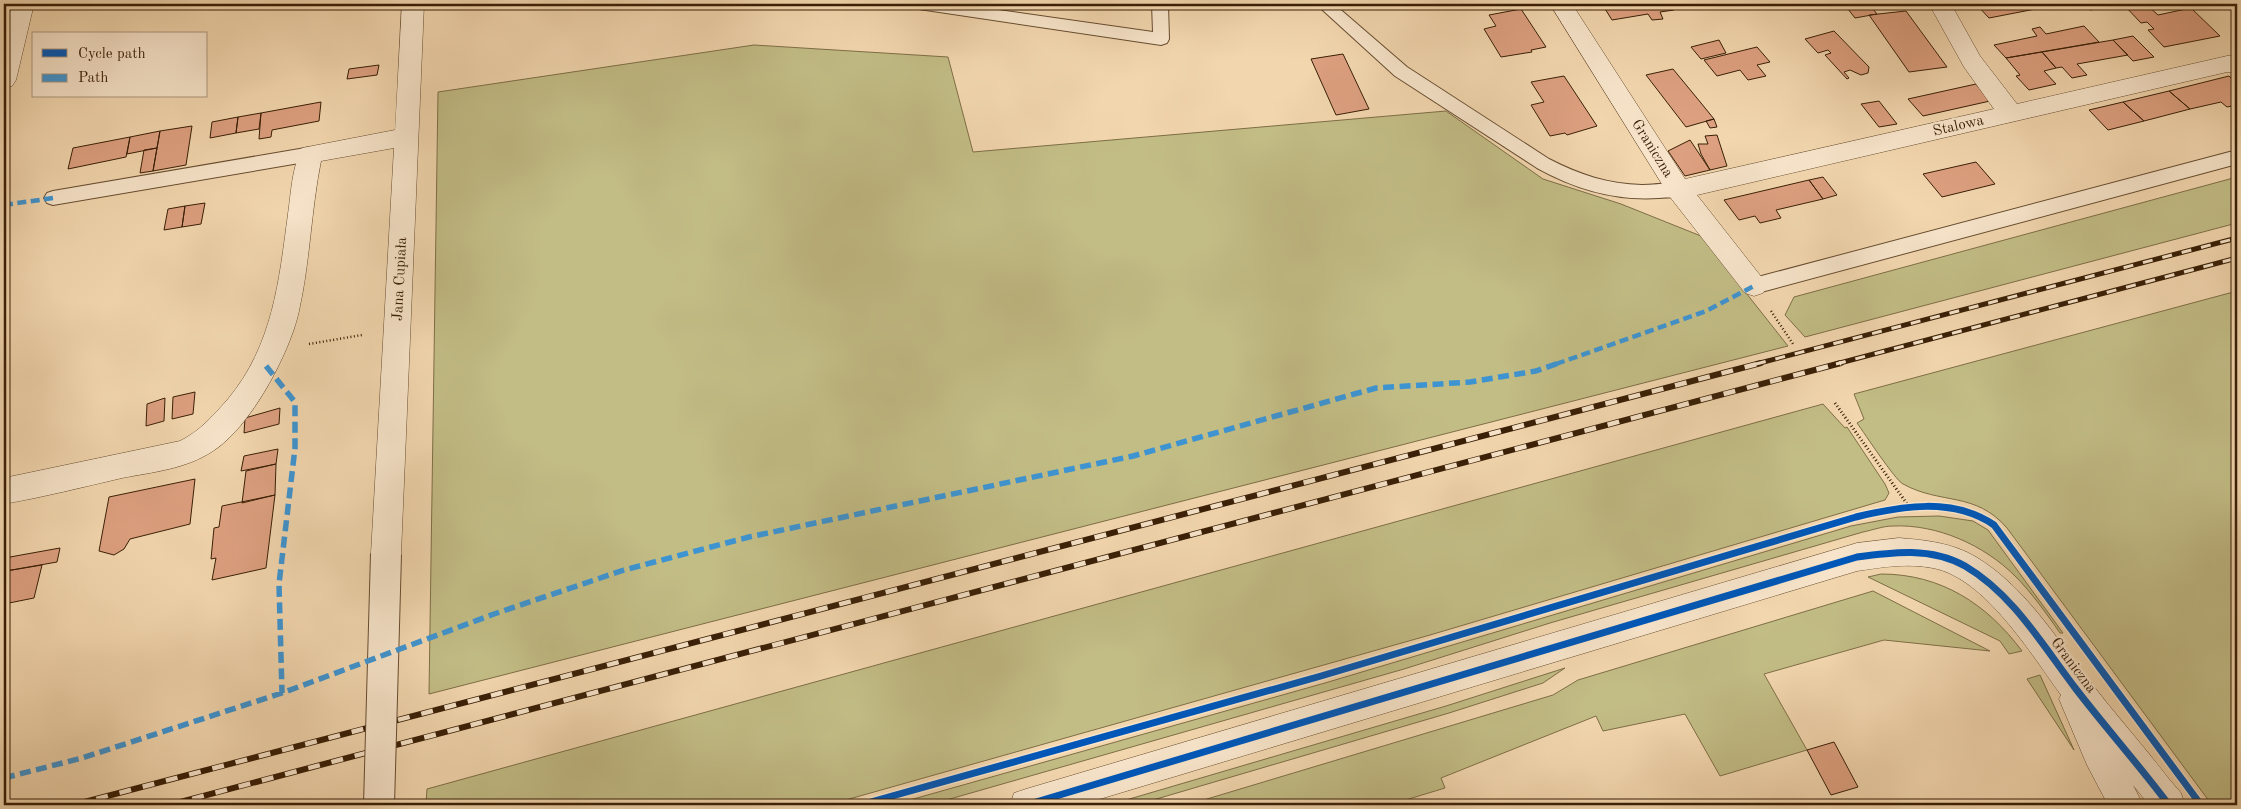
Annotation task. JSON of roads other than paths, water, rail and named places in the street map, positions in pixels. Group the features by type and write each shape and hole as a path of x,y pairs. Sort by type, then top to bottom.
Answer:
{"street":[{"path":"4,80 23,4"},
{"name":"Jana Cupiała","path":"379,805 386,554 414,4"},
{"name":"Graniczna","path":"1561,4 1679,190 1754,286"},
{"path":"1940,4 1975,64 2001,102 2012,113"},
{"name":"Stalowa","path":"1679,190 2227,64 2237,64"},
{"path":"4,491 185,451 207,440 219,429 259,377 279,336 289,296 304,183 311,154 406,138"},
{"name":"Graniczna","path":"1026,805 1857,557 1886,552 1944,558 1971,569 1998,588 2027,622 2063,672 2134,758 2169,805"},
{"name":"Graniczna","path":"2063,672 2090,738 2107,772 2127,805"}],"lane":[{"path":"919,4 1161,39 1160,4"},
{"path":"1324,4 1342,18 1381,56 1408,77 1469,114 1541,164 1579,182 1606,190 1649,193 1679,190"},
{"path":"54,198 311,154"},
{"path":"1754,286 2237,157"}],"railway":[{"path":"1756,364 2237,238"},
{"path":"1836,364 2237,258"},
{"path":"73,805 1761,363"},
{"path":"169,805 1841,363"}]}
